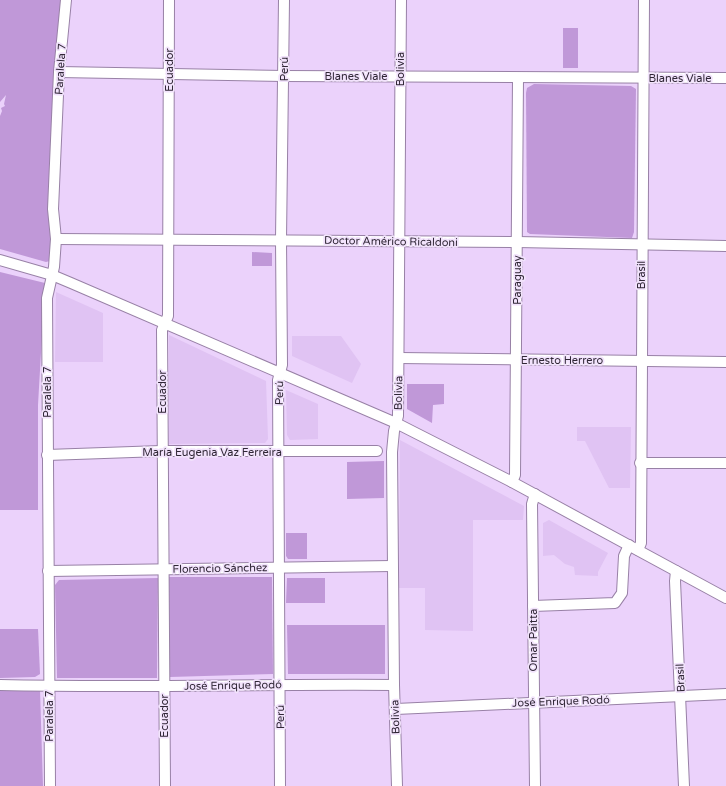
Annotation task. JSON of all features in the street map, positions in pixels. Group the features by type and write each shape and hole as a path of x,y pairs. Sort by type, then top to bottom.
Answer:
{"street":[{"name":"Paralela 7","path":"50,786 47,298 52,275 56,239 53,209 59,72 66,0"},
{"name":"Ecuador","path":"165,786 164,569 161,451 162,330 168,316 167,239 169,0"},
{"name":"Perú","path":"280,786 278,380 282,365 281,239 284,0"},
{"name":"Bolivia","path":"397,786 392,566 392,452 396,423 399,358 401,0"},
{"name":"Brasil","path":"634,548 641,543 641,246 644,0"},
{"name":"Blanes Viale","path":"59,72 284,76 726,78"},
{"name":"Paraguay","path":"512,482 515,475 517,360 518,78"},
{"name":"Doctor Américo Ricaldoni","path":"56,239 281,239 517,242 641,246 726,246"},
{"path":"0,260 52,275 396,423 535,494 726,598"},
{"name":"Ernesto Herrero","path":"399,358 726,362"},
{"name":"María Eugenia Vaz Ferreira","path":"47,455 161,451 377,451"},
{"path":"640,463 726,463"},
{"name":"Omar Paitta","path":"535,494 532,504 535,786"},
{"path":"533,606 615,603 622,593 624,556 634,548"},
{"name":"Florencio Sánchez","path":"48,571 392,566"},
{"name":"Brasil","path":"676,570 675,581 684,786"},
{"name":"José Enrique Rodó","path":"0,685 49,687 279,684 394,685"},
{"name":"José Enrique Rodó","path":"396,709 726,694"}],"shaded area":[{"path":"0,0 64,0 55,72 52,121 49,202 51,252 50,261 46,262 0,249 0,116 2,111 1,108 5,106 6,95 0,102"},
{"path":"563,28 578,28 578,68 563,68"},
{"path":"534,84 631,86 636,89 634,232 632,238 530,234 527,232 526,93 527,88"},
{"path":"252,252 272,253 272,266 252,266"},
{"path":"0,272 45,283 38,405 38,510 0,510"},
{"path":"56,292 103,313 103,362 55,362"},
{"path":"169,335 266,381 268,439 265,443 169,444"},
{"path":"292,336 341,336 361,364 352,383 292,356"},
{"path":"407,384 444,384 444,404 433,405 432,423 407,409"},
{"path":"286,390 318,404 318,439 290,440 287,435"},
{"path":"577,427 631,427 630,488 609,488 585,441 577,441"},
{"path":"400,440 524,506 523,520 473,520 473,631 425,630 425,588 399,588"},
{"path":"384,461 384,498 347,499 347,462"},
{"path":"549,520 608,553 598,572 598,576 575,575 574,567 565,564 554,555 543,556 543,523"},
{"path":"286,533 307,533 307,559 288,559 286,556"},
{"path":"169,577 272,577 273,674 170,677"},
{"path":"158,578 157,678 57,678 55,585 59,580"},
{"path":"287,578 325,578 325,603 286,603"},
{"path":"287,625 385,625 385,674 288,674"},
{"path":"0,629 38,629 40,674 35,677 0,678"},
{"path":"0,690 40,691 43,786 0,786"}]}
